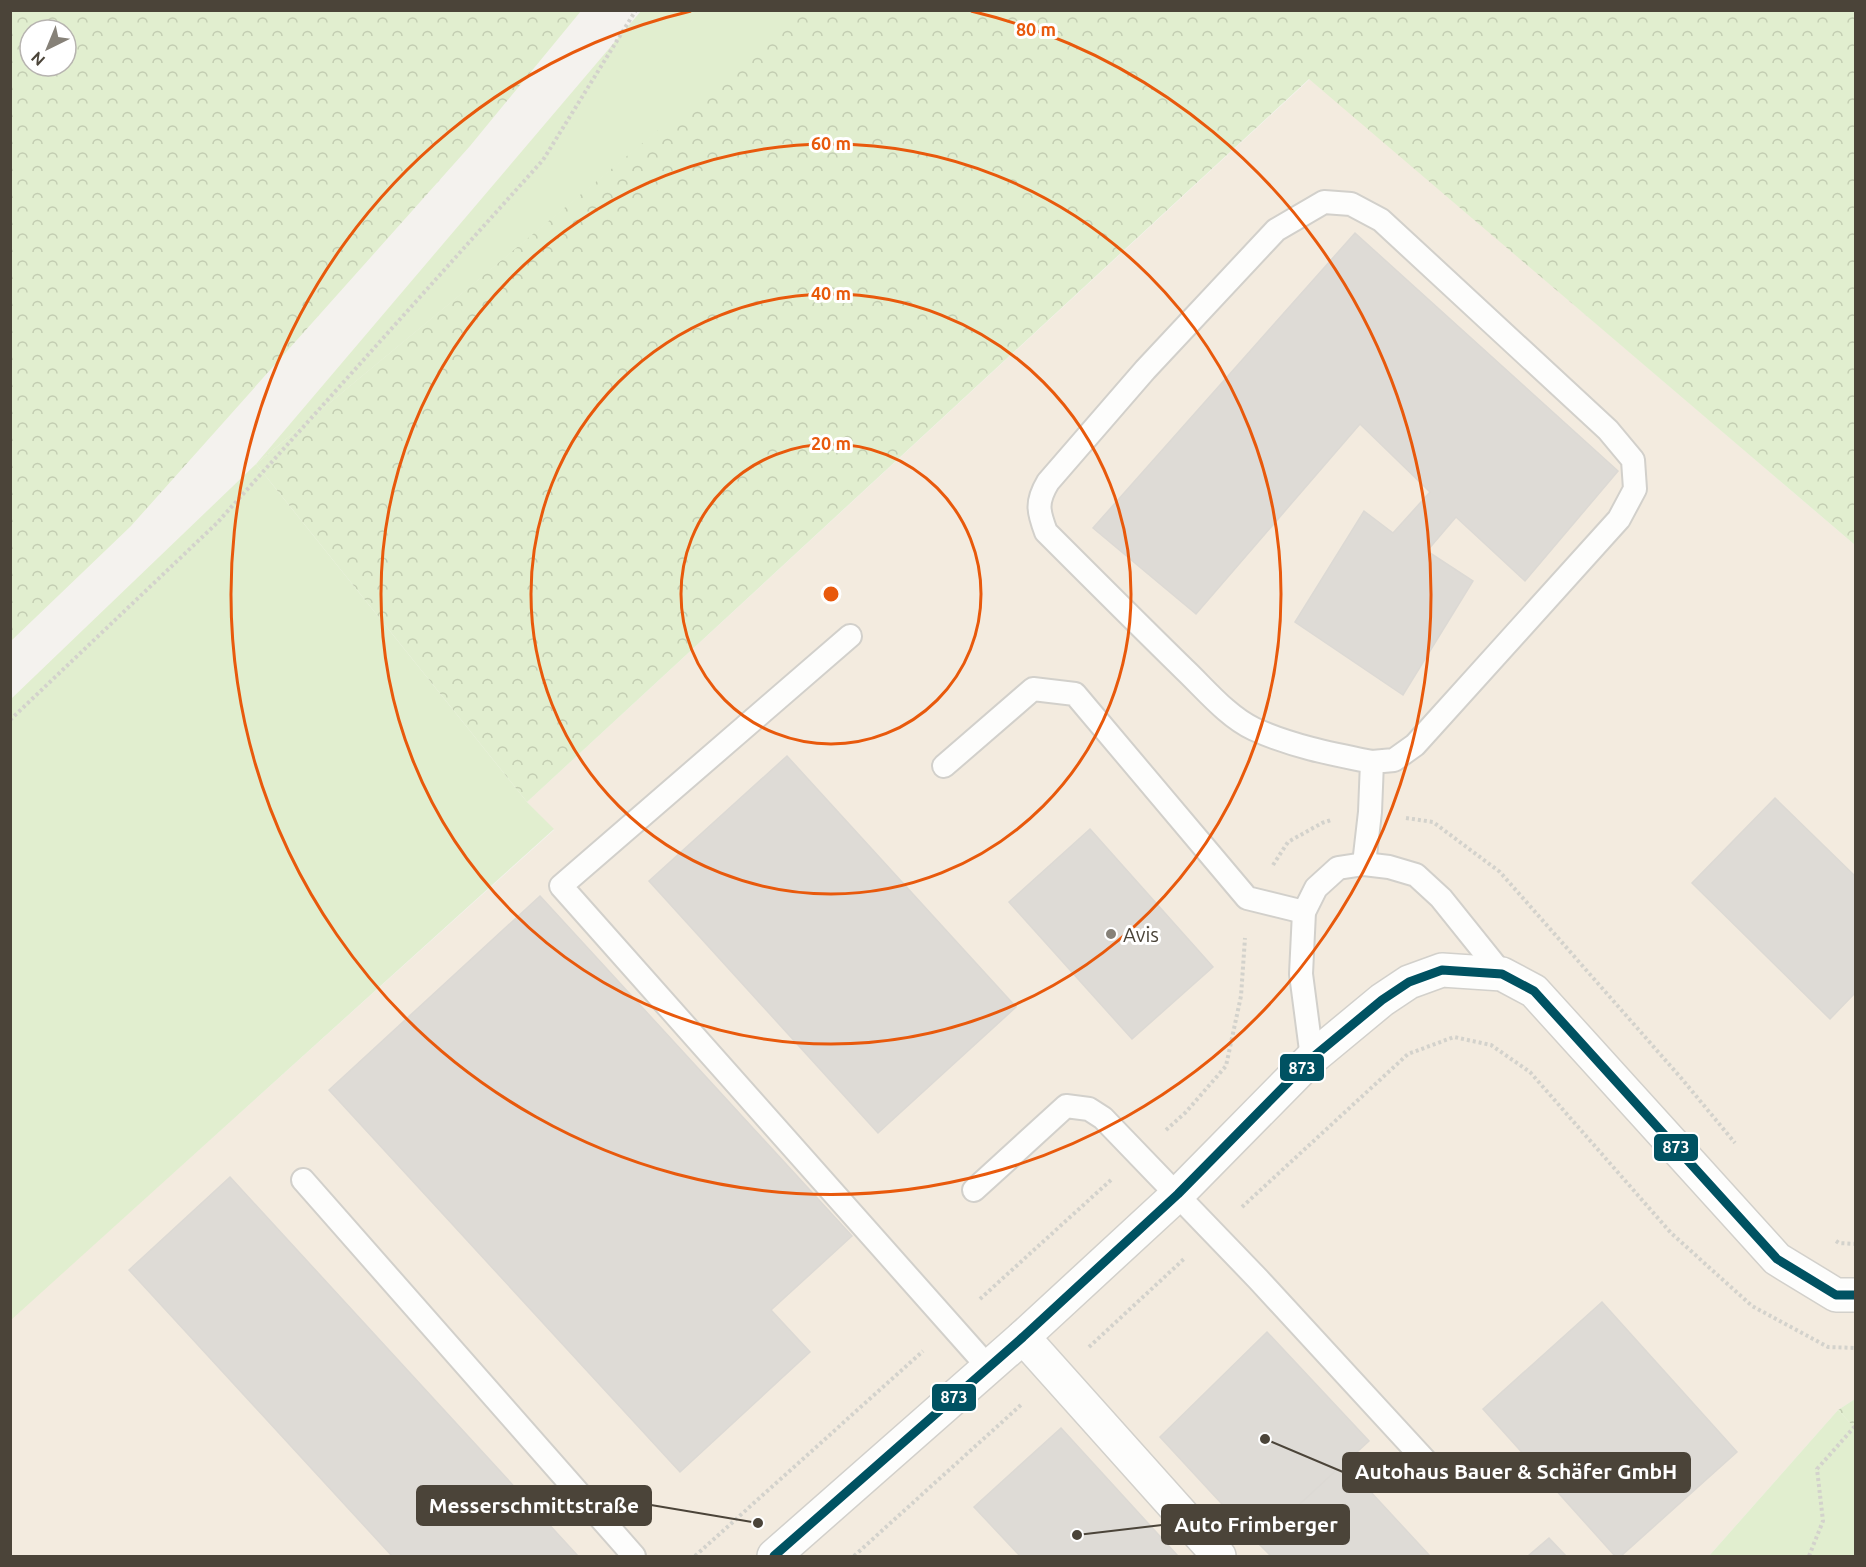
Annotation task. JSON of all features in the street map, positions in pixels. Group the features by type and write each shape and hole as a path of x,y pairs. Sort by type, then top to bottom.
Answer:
{"street":[{"path":"774,1557 989,1368 1178,1194 1312,1058 1382,1000 1409,982 1442,970 1502,974 1534,991 1777,1259 1836,1295 1856,1295"},
{"path":"1023,1337 1219,1557"}],"lane":[{"path":"1324,202 1351,204 1381,220 1608,430 1634,460 1635,489 1619,519 1415,745 1394,760 1372,762 1288,742 1252,728 1224,708 1046,532 1039,514 1040,495 1048,482 1145,370 1276,230 1324,202"},
{"path":"850,636 561,886 989,1368"},
{"path":"944,766 1033,689 1075,694 1247,898 1304,912"},
{"path":"1364,864 1370,812 1372,762"},
{"path":"1312,1058 1301,974 1304,912 1316,888 1338,868 1364,864 1389,867 1416,875 1441,898 1502,974"},
{"path":"974,1190 1066,1106 1089,1109 1103,1118 1178,1194 1433,1469"},
{"path":"303,1180 634,1557"}],"path":[{"path":"10,720 217,523 543,160 636,10"},
{"path":"1086,1349 1408,1054 1454,1037 1491,1045 1530,1072 1671,1233 1752,1306 1828,1347 1856,1347"},
{"path":"854,1557 1022,1404"},
{"path":"1809,1557 1823,1521 1817,1469 1856,1425"}],"shaded area":[{"path":"1310,79 1855,545 1855,1399 1838,1410 1709,1556 11,1556 10,1320 554,830 527,802"}],"green space":[{"path":"11,10 581,11 470,146 131,526 11,641"},
{"path":"803,10 1855,11 1855,545 1309,79 527,802 256,464"},
{"path":"641,11 803,11 256,464"},
{"path":"256,464 527,802 554,829 11,1320 11,699"},
{"path":"1855,1399 1855,1428 1838,1410"},
{"path":"1838,1410 1855,1428 1855,1556 1709,1556"}],"building":[{"path":"1355,233 1618,471 1525,581 1456,517 1427,551 1473,581 1403,695 1295,622 1364,511 1393,533 1430,492 1360,424 1196,614 1093,528"},
{"path":"787,756 1016,1007 878,1133 649,881"},
{"path":"1775,798 1856,877 1856,992 1830,1019 1692,883"},
{"name":"Avis","path":"1090,829 1213,967 1132,1039 1009,902"},
{"path":"540,896 852,1236 771,1310 810,1352 680,1472 329,1090"},
{"path":"230,1177 578,1556 392,1556 129,1270"},
{"path":"1602,1302 1737,1452 1621,1556 1615,1556 1483,1409"},
{"path":"1267,1332 1369,1441 1258,1543 1160,1437"},
{"path":"1061,1428 1178,1556 1020,1556 974,1507"},
{"path":"1344,1463 1430,1556 1271,1556 1258,1543"},
{"path":"1549,1538 1566,1556 1528,1556"}],"transit line":[{"name":"873","path":"774,1556 1023,1337 1178,1194 1312,1058 1382,1000 1409,982 1442,970 1502,974 1534,991 1777,1259 1836,1295 1856,1295"}],"place":[{"name":"Avis","path":"1111,934"},
{"name":"Autohaus Bauer & Schäfer GmbH","path":"1265,1439"},
{"name":"Messerschmittstraße","path":"758,1523"},
{"name":"Auto Frimberger","path":"1077,1535"}]}
